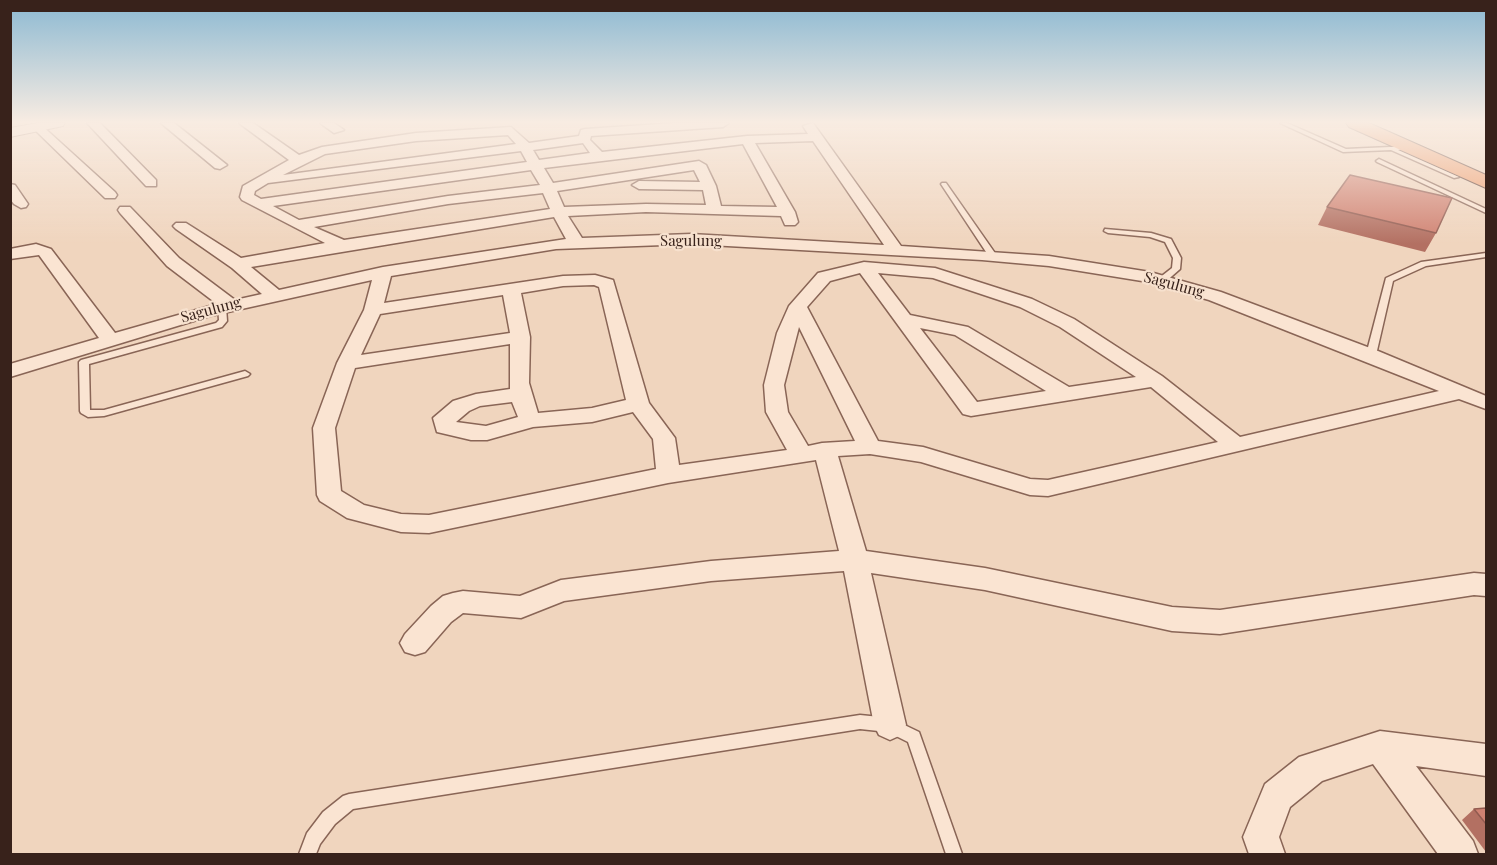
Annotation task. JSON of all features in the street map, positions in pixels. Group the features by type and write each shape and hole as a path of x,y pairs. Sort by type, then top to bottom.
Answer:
{"highway":[{"path":"1442,163 1476,176"},
{"path":"1453,163 1476,176"}],"street":[{"path":"77,163 110,195"},
{"path":"132,163 151,183"},
{"path":"292,163 248,189 247,197 297,225 342,244"},
{"path":"259,182 398,163"},
{"path":"432,163 448,200"},
{"path":"258,204 547,163"},
{"path":"760,163 787,212 796,244"},
{"path":"836,163 896,250"},
{"path":"535,165 577,243"},
{"path":"297,225 448,200 580,184 699,165 709,186 714,210"},
{"path":"580,184 709,186"},
{"path":"10,188 21,204"},
{"path":"238,264 342,244 559,212 646,208 787,212"},
{"path":"125,210 173,262 226,306"},
{"path":"182,226 238,264 274,295"},
{"name":"Sagulung","path":"10,370 81,356 104,333 383,272 476,256 577,243 691,239 1049,261 1161,281 1215,296 1371,355 1486,403"},
{"path":"10,254 36,249 45,252 104,333 10,355"},
{"path":"864,267 971,409 1155,380"},
{"path":"890,725 855,560 814,453 777,412 774,385 787,333 798,306 824,277 864,267 934,273 1026,303 1067,323 1155,380 1237,446"},
{"path":"383,272 373,310 347,363 324,428 328,495 356,512 401,523 429,524 668,475 870,447 923,455 1030,487 1048,488 1463,393"},
{"path":"373,310 563,281 595,280 607,284 638,404 664,438 668,475"},
{"path":"511,289 520,337 521,394 524,407 531,420"},
{"path":"798,306 870,447"},
{"path":"903,319 961,331 1066,394"},
{"path":"347,363 520,337"},
{"path":"521,394 476,400 461,406 444,418 445,427 471,433 487,433 531,420 591,415 638,404"},
{"path":"415,643 441,614 453,604 463,602 521,607 561,591 711,571 855,560 985,579 1172,619 1220,622 1474,584 1486,585"},
{"path":"1267,855 1261,837 1277,796 1311,768 1380,746 1486,760"},
{"path":"1380,746 1460,855"}],"lane":[{"path":"1384,163 1486,211"},
{"path":"1418,179 1476,176"},
{"path":"944,184 993,256"},
{"path":"1108,231 1151,235 1168,241 1177,258 1176,269 1161,281"},
{"path":"1371,355 1389,280 1424,264 1486,255"},
{"path":"226,306 223,321 219,325 81,356 85,411 94,414 245,374"},
{"path":"308,855 313,839 329,818 349,802 860,722 890,725 914,737 954,855"}],"building":[{"path":"1350,175 1452,198 1436,233 1327,207"},
{"path":"1486,808 1486,824 1474,809"}]}
